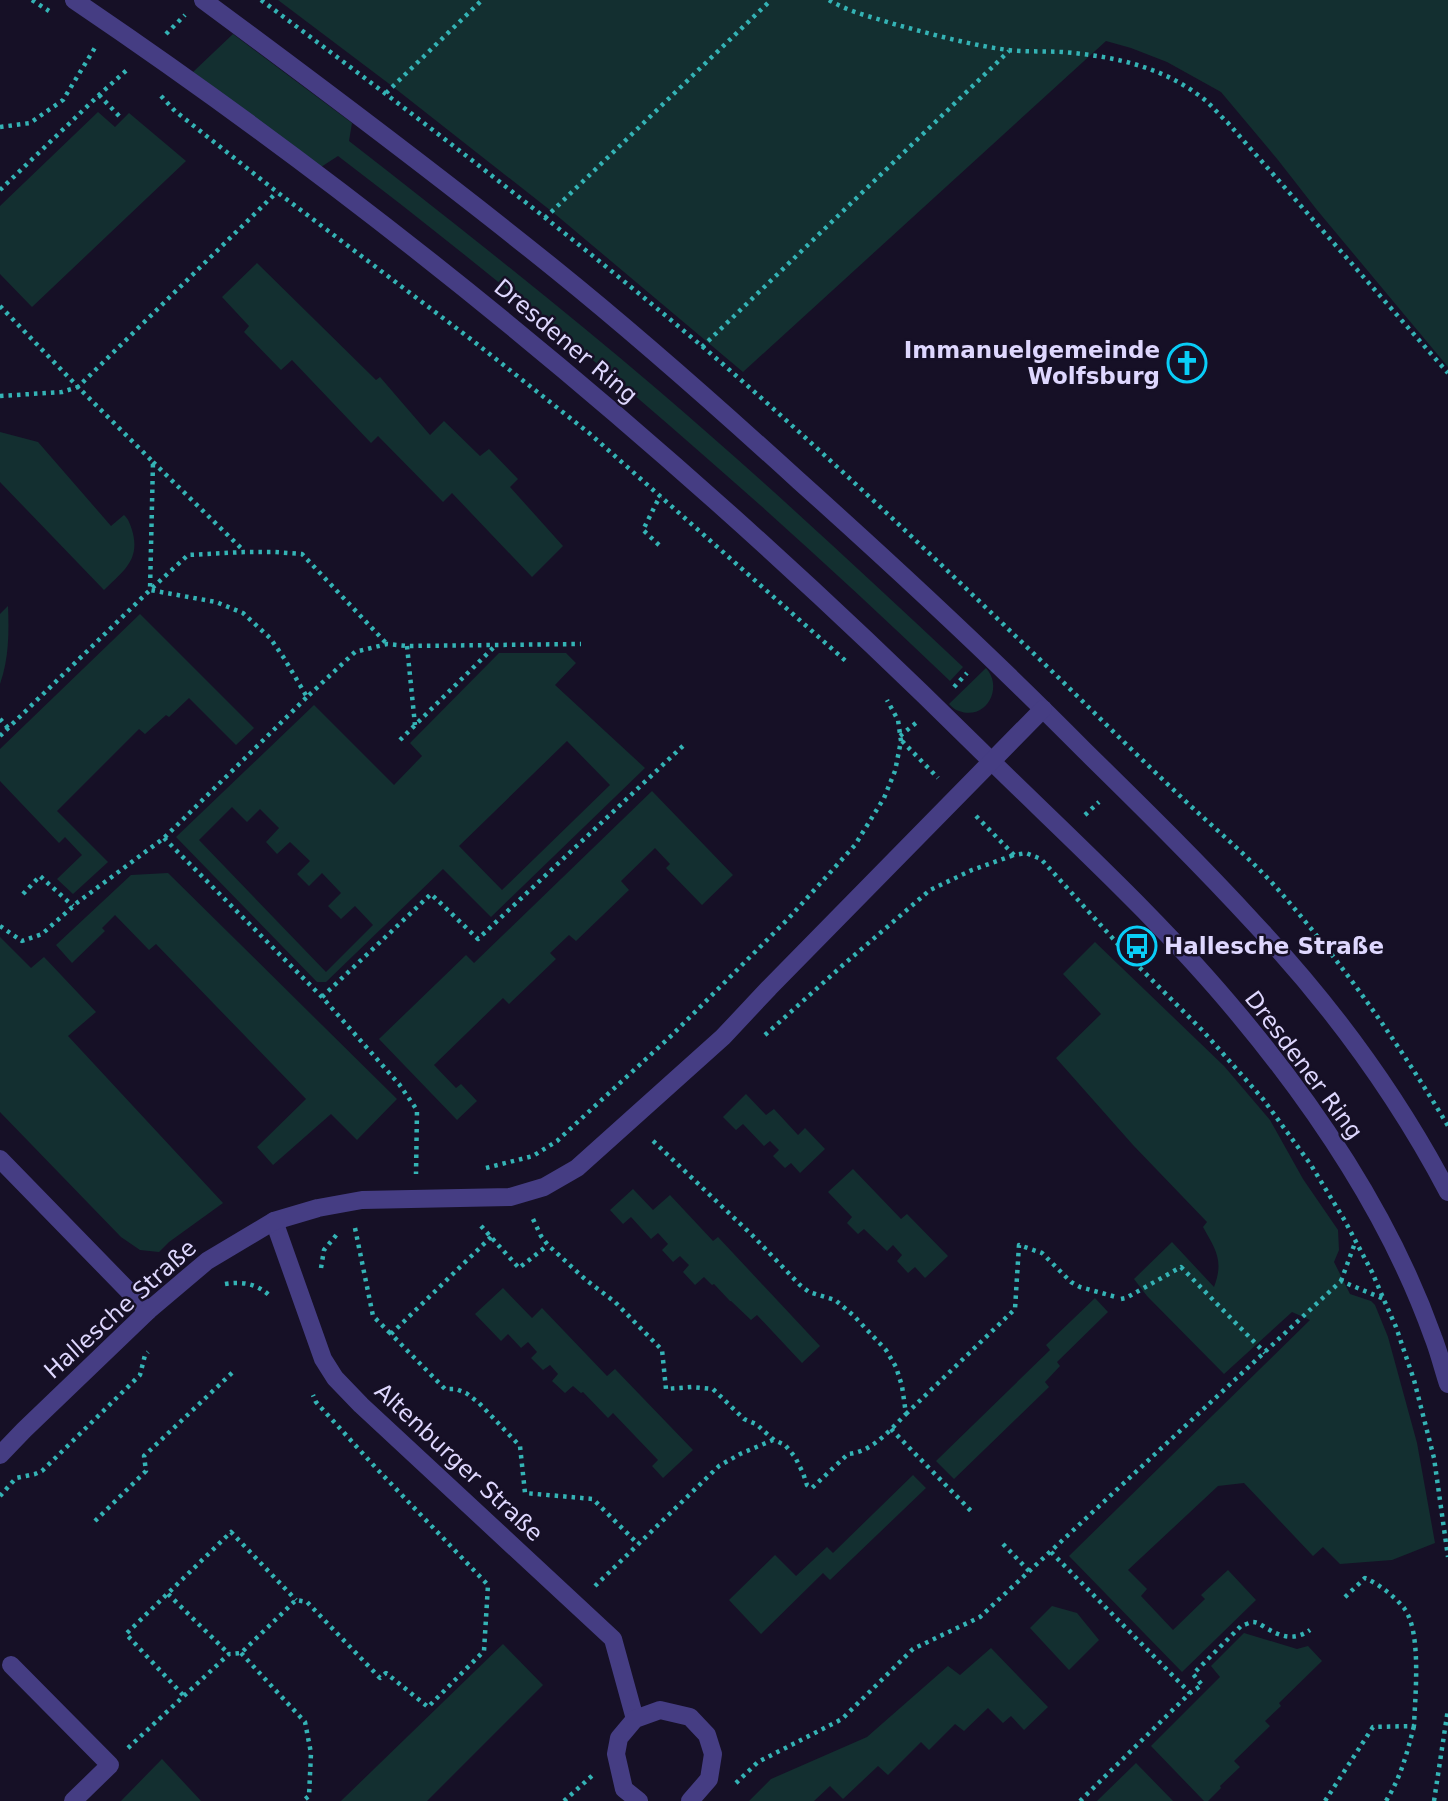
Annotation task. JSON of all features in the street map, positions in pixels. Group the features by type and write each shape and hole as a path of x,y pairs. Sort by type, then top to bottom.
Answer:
{"street":[{"name":"Dresdener Ring","path":"74,0 149,51 414,248 592,393 873,645 1142,909 1238,1013 1318,1119 1385,1230 1433,1335 1448,1384"},
{"name":"Dresdener Ring","path":"199,3 440,178 638,338 865,540 1043,709 1257,926 1324,1004 1389,1093 1448,1192"},
{"path":"992,762 1043,709"},
{"name":"Hallesche Straße","path":"0,1455 148,1311 207,1261 274,1221 318,1208 362,1200 510,1197 544,1187 577,1168 723,1037 992,762"},
{"path":"0,1159 148,1311"},
{"name":"Altenburger Straße","path":"274,1221 323,1359 335,1378 402,1444 613,1639 635,1719"},
{"path":"11,1665 110,1765 73,1801"},
{"path":"639,1801 624,1788 616,1754 619,1738 635,1719 660,1710 690,1717 707,1735 713,1754 709,1779 690,1801"}],"path":[{"path":"386,93 482,0"},
{"path":"545,218 771,0"},
{"path":"829,0 847,9 957,40 1009,50 1063,52 1116,59 1149,68 1177,80 1204,99 1228,123 1448,373"},
{"path":"0,190 199,3"},
{"path":"0,127 30,124 63,100 99,42"},
{"path":"702,347 1009,50"},
{"path":"158,92 175,111 277,192 579,425 850,666"},
{"path":"99,95 122,120"},
{"path":"0,396 62,393 78,387 277,192"},
{"path":"0,306 244,552"},
{"path":"150,590 153,462"},
{"path":"659,545 643,530 660,496"},
{"path":"0,736 188,555 244,552 302,554 387,644"},
{"path":"150,590 216,602 243,613 270,638 307,697"},
{"path":"0,926 22,941 42,934 73,906 164,838 355,652 387,644 581,644"},
{"path":"400,740 496,645"},
{"path":"407,646 415,725"},
{"path":"479,1170 533,1156 557,1141 672,1035 788,919 855,845 884,798 895,771 901,741 898,720 890,703 880,694"},
{"path":"0,719 8,728"},
{"path":"901,741 1014,855 1026,853 1041,859 1264,1099 1311,1165 1356,1241 1396,1326 1414,1380 1434,1458 1448,1557"},
{"path":"322,997 431,894 478,939 685,744"},
{"path":"1041,859 1142,760"},
{"path":"164,838 322,997 399,1084 418,1110 415,1198"},
{"path":"23,894 40,876 73,906"},
{"path":"650,1138 752,1235 800,1285 809,1292 835,1300 886,1350 896,1367 902,1386 906,1414"},
{"path":"416,1171 426,1171"},
{"path":"533,1219 548,1245 615,1302 662,1350 666,1389 713,1389 744,1419 756,1424 774,1440 785,1445 795,1457 807,1485 812,1488 848,1454 876,1443 1015,1309 1019,1245 1042,1253 1071,1282 1080,1287 1119,1298 1126,1298 1181,1267 1265,1353"},
{"path":"354,1226 373,1316 445,1389 466,1393 520,1446 525,1493 593,1499 638,1544"},
{"path":"481,1226 519,1268 548,1245"},
{"path":"391,1334 491,1237"},
{"path":"733,1785 758,1762 842,1719 914,1649 981,1617 1341,1281 1356,1241"},
{"path":"223,1284 239,1281 254,1285 269,1294 276,1305"},
{"path":"1341,1281 1384,1300"},
{"path":"0,1496 16,1478 42,1471 140,1375 145,1354 155,1346"},
{"path":"95,1521 146,1471 144,1456 233,1372"},
{"path":"183,1695 126,1634 231,1532 296,1600 307,1602 380,1678 386,1673 428,1707 484,1651 488,1585 334,1423 316,1402 309,1387"},
{"path":"891,1429 973,1513"},
{"path":"577,1605 719,1466 774,1440"},
{"path":"1003,1544 1030,1572"},
{"path":"1051,1552 1190,1693"},
{"path":"1344,1598 1365,1578 1388,1593 1405,1609 1413,1632 1416,1660 1414,1726 1398,1781 1386,1801"},
{"path":"168,1594 229,1654"},
{"path":"110,1765 229,1654 241,1653 296,1600"},
{"path":"1080,1801 1190,1693 1202,1685 1193,1674 1241,1626 1250,1622 1257,1623 1283,1637 1304,1635 1310,1630"},
{"path":"241,1653 305,1722 311,1753 309,1796 303,1801"},
{"path":"1434,1801 1448,1709"},
{"path":"1325,1801 1373,1727 1414,1726"},
{"path":"564,1801 616,1754"}],"green space":[{"path":"278,0 1448,0 1448,367 1221,92 1167,62 1106,41 743,372 555,214"},
{"path":"233,34 352,123 349,141 582,326 658,390 812,527 963,667 950,681 803,543 652,410 497,281 338,156 321,167 193,72"},
{"path":"98,112 115,127 129,113 186,161 32,307 0,274 0,206"},
{"path":"257,263 376,380 380,377 430,435 444,421 480,456 489,449 518,479 510,487 563,546 532,577 452,493 443,502 378,436 371,443 292,360 281,370 244,332 249,326 222,297"},
{"path":"0,432 38,442 111,526 124,515 127,519 134,540 132,557 124,571 104,590 0,482"},
{"path":"8,606 8,645 0,684 0,614"},
{"path":"140,614 254,728 236,745 189,698 145,734 139,729 57,811 108,862 73,894 57,879 82,855 65,837 59,843 0,781 0,749"},
{"path":"499,653 566,653 576,663 555,685 645,768 491,917 443,869 326,982 317,982 176,837 314,705 394,785 422,756 410,743","holes":["567,741 610,785 502,890 459,846","232,807 247,822 260,809 279,828 266,842 277,854 290,842 310,861 297,874 309,886 322,873 341,893 328,906 341,919 355,906 373,925 326,972 199,840"]},
{"path":"986,668 993,685 989,701 984,707 969,713 952,707 949,704"},
{"path":"652,791 733,875 702,905 666,868 670,864 655,848 621,881 629,890 576,941 569,935 550,953 556,959 509,1004 503,998 434,1065 456,1088 461,1084 477,1101 457,1120 379,1039 466,955 474,963"},
{"path":"168,873 397,1099 357,1140 331,1114 273,1165 257,1147 306,1099 156,944 149,950 115,915 102,928 105,931 72,963 56,945 131,875"},
{"path":"0,937 31,968 44,957 96,1012 68,1036 223,1203 159,1252 140,1250 121,1237 0,1112"},
{"path":"1095,942 1224,1066 1270,1120 1303,1179 1338,1230 1339,1250 1334,1262 1350,1294 1375,1305 1388,1337 1417,1443 1435,1543 1392,1560 1340,1564 1323,1547 1313,1556 1244,1483 1218,1486 1128,1570 1147,1589 1141,1596 1173,1630 1205,1599 1201,1595 1228,1570 1256,1600 1182,1672 1069,1556 1310,1320 1292,1312 1224,1374 1147,1296 1134,1279 1172,1242 1214,1287 1218,1263 1215,1249 1203,1227 1207,1222 1133,1145 1056,1058 1101,1014 1063,974"},
{"path":"746,1094 766,1115 774,1109 798,1135 805,1128 825,1149 800,1173 791,1163 785,1168 773,1156 779,1150 770,1141 764,1146 743,1124 736,1130 723,1117"},
{"path":"853,1169 901,1219 907,1214 948,1256 925,1278 915,1267 908,1273 897,1261 902,1255 893,1245 887,1251 864,1229 858,1234 847,1223 852,1217 828,1192"},
{"path":"633,1189 653,1210 670,1195 713,1241 718,1237 820,1346 802,1363 757,1315 751,1320 704,1277 695,1285 683,1272 689,1265 680,1256 673,1262 662,1250 668,1244 658,1233 651,1239 631,1217 623,1224 610,1210"},
{"path":"503,1288 532,1318 542,1308 607,1376 615,1369 693,1450 663,1478 652,1466 658,1460 613,1413 608,1418 583,1392 573,1386 565,1393 552,1381 558,1374 550,1365 543,1370 531,1358 537,1352 528,1342 521,1348 508,1334 501,1341 475,1314"},
{"path":"1095,1298 1108,1312 1057,1362 1060,1366 1045,1382 1049,1387 954,1479 936,1461 1050,1350 1046,1345"},
{"path":"913,1475 926,1488 830,1580 823,1573 761,1634 729,1600 775,1555 796,1576 827,1547 833,1553"},
{"path":"1052,1606 1077,1613 1099,1640 1069,1670 1030,1628"},
{"path":"1244,1633 1297,1649 1308,1646 1322,1661 1279,1703 1281,1706 1265,1721 1270,1726 1234,1761 1240,1767 1208,1801 1204,1801 1151,1746 1220,1677 1211,1666"},
{"path":"503,1644 543,1685 427,1801 341,1801"},
{"path":"991,1648 1048,1707 1024,1730 1011,1716 1003,1723 988,1708 964,1731 955,1724 929,1750 921,1742 888,1775 878,1766 843,1799 830,1786 814,1801 749,1801 771,1779 867,1737 948,1666 960,1675"},
{"path":"162,1759 201,1801 121,1801"},
{"path":"1136,1763 1173,1801 1097,1801"}],"place":[{"name":"Immanuelgemeinde Wolfsburg","path":"1187,363"},
{"name":"Hallesche Straße","path":"1137,946"}]}
